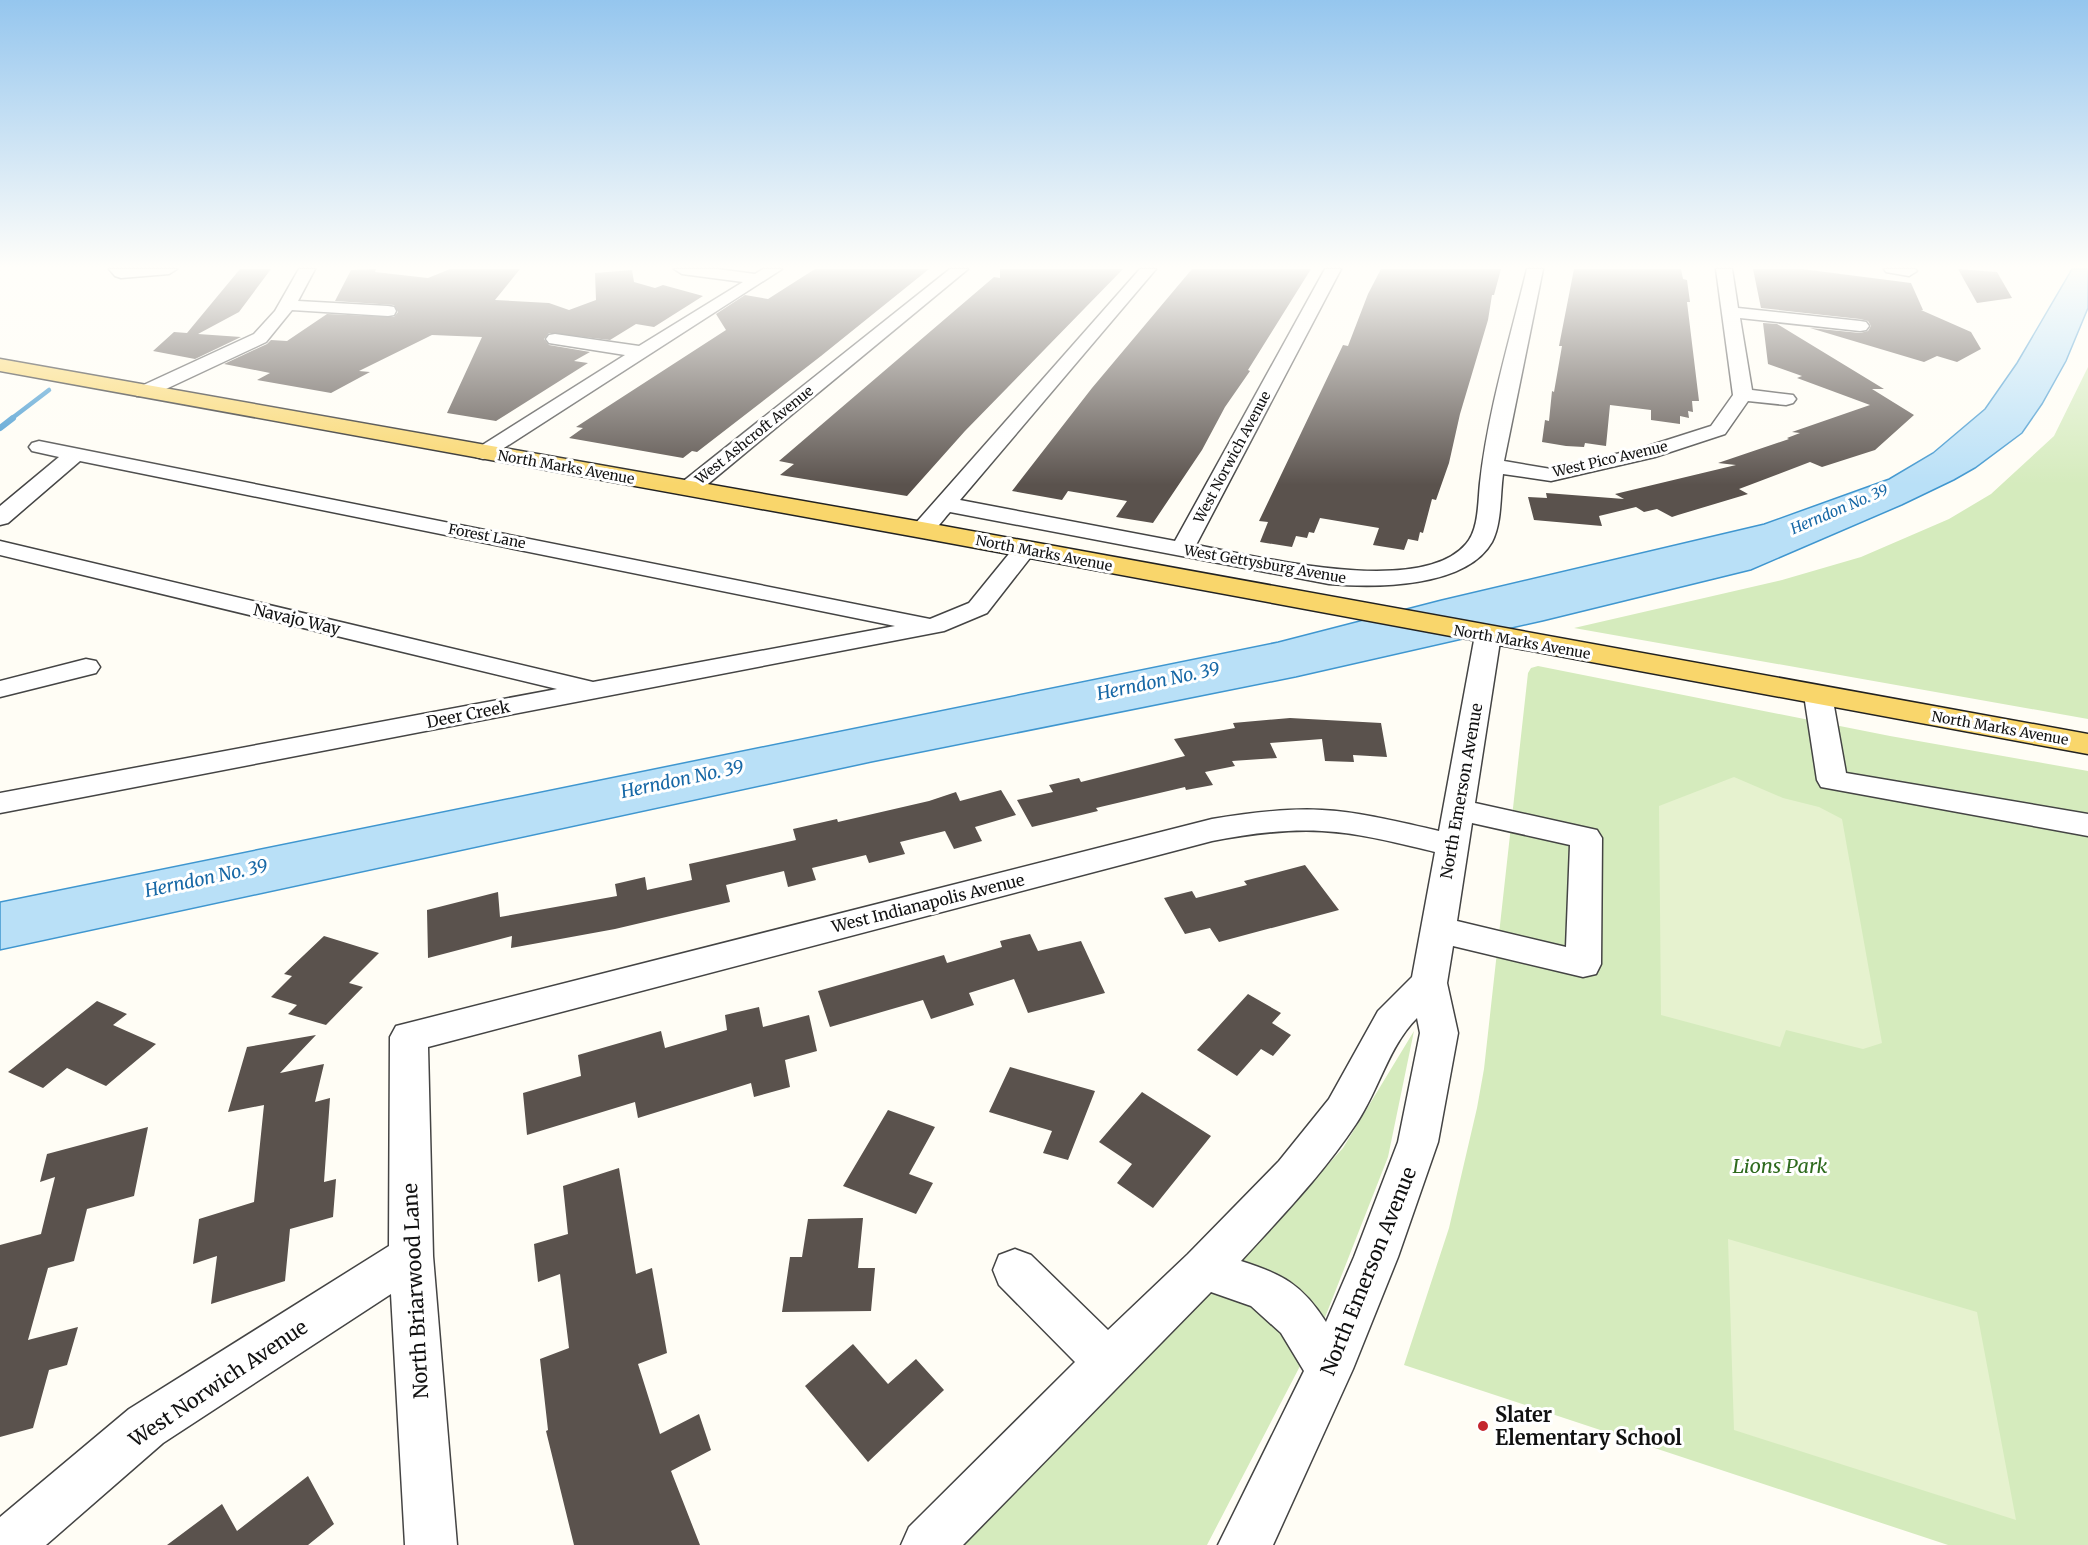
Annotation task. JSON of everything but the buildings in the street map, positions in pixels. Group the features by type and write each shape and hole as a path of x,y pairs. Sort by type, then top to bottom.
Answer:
{"main road":[{"name":"North Marks Avenue","path":"0,365 922,530 2088,744"}],"street":[{"path":"144,392 253,341"},
{"path":"569,341 642,352"},
{"path":"483,453 659,341"},
{"name":"West Ashcroft Avenue","path":"688,488 870,341"},
{"path":"922,530 1086,341"},
{"name":"West Norwich Avenue","path":"1182,549 1294,341"},
{"name":"West Gettysburg Avenue","path":"945,504 1329,577 1384,578 1436,569 1463,559 1472,553 1482,540 1493,466 1520,341"},
{"path":"1735,341 1743,394 1786,399"},
{"name":"West Pico Avenue","path":"1493,466 1551,475 1647,453 1718,430 1743,394"},
{"name":"Forest Lane","path":"39,447 935,626"},
{"path":"0,518 76,454"},
{"name":"Navajo Way","path":"0,548 595,690"},
{"name":"Deer Creek","path":"0,803 935,626 978,608 1025,549"},
{"name":"North Emerson Avenue","path":"1244,1545 1253,1531 1330,1369 1376,1257 1418,1142 1438,1034 1429,982 1488,635"},
{"path":"0,689 86,667"},
{"path":"1818,695 1832,780 2088,825"},
{"path":"1437,929 1583,964 1586,838 1459,810"},
{"name":"West Indianapolis Avenue","path":"409,1037 1231,827 1294,820 1335,821 1382,828 1453,844"},
{"path":"927,1545 1108,1362 1204,1269 1294,1174 1343,1111 1391,1021 1429,982"},
{"name":"North Briarwood Lane","path":"409,1037 411,1256 430,1545"},
{"name":"West Norwich Avenue","path":"7,1545 146,1426 411,1256"},
{"path":"1204,1269 1265,1290 1297,1317 1330,1369"},
{"path":"1015,1270 1108,1362"}],"green space":[{"path":"2088,367 2088,719 1574,628 1782,580 1861,557 1949,519 1991,494 2054,436"},
{"name":"Lions Park","path":"1538,666 1890,736 2088,771 2088,1545 1948,1545 1404,1365 1449,1228 1477,1108 1484,1069 1528,673 1531,668"},
{"path":"1734,777 1783,798 1819,807 1842,819 1882,1043 1863,1049 1786,1030 1780,1047 1661,1015 1659,806"},
{"path":"1414,1031 1388,1157 1324,1320 1207,1545 962,1545 1237,1265 1343,1148"},
{"path":"1728,1239 1977,1312 2016,1520 1734,1430"}],"water":[{"name":"Herndon No. 39","path":"2030,341 2074,341 2042,404 2022,433 1975,468 1902,505 1751,570 1543,621 1296,677 872,762 0,950 0,902 1278,642 1441,600 1764,524 1889,479 1933,453 1985,409"}],"waterway":[{"path":"11,419 49,390"},
{"path":"0,428 13,418"}],"place":[{"name":"Slater Elementary School","path":"1483,1426"}]}
